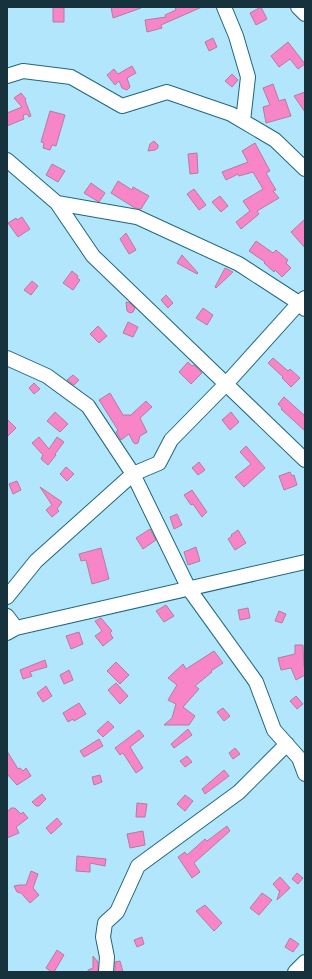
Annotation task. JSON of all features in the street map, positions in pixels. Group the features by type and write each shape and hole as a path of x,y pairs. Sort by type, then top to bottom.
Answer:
{"street":[{"path":"224,7 236,36 248,77 243,121"},
{"path":"298,7 305,14"},
{"path":"7,76 22,71 71,78 122,106 167,92 231,114 275,140 305,169"},
{"path":"7,160 57,204 93,256 305,460"},
{"path":"7,597 36,561 133,474 159,463 172,440 303,303 239,264 137,218 57,204"},
{"path":"7,358 47,376 88,406 133,474 189,589 256,682 274,730 300,758 305,774"},
{"path":"7,616 12,631 305,562"},
{"path":"106,972 107,957 103,937 105,924 117,912 138,866 239,792 287,744"},
{"path":"296,972 305,962"}],"building":[{"path":"53,7 64,8 64,22 53,22"},
{"path":"111,7 141,7 141,8 113,18"},
{"path":"175,7 202,7 161,25 162,28 147,32 145,20 166,17 165,15 176,10"},
{"path":"261,7 267,19 256,25 250,13"},
{"path":"213,38 217,47 209,51 205,42"},
{"path":"288,42 305,64 298,69 290,59 279,67 271,56"},
{"path":"132,66 136,73 127,78 130,87 127,90 122,88 119,81 115,85 107,75 114,69 118,74"},
{"path":"232,74 238,80 232,87 225,81"},
{"path":"273,84 279,101 285,99 291,116 266,123 263,107 270,105 263,88"},
{"path":"305,92 305,112 294,96"},
{"path":"21,93 26,99 25,100 31,116 29,117 27,114 23,115 24,119 7,126 7,113 22,107 14,98"},
{"path":"50,111 65,115 56,146 52,145 50,150 43,148 44,143 41,142"},
{"path":"154,141 158,145 158,148 148,151 150,144"},
{"path":"255,143 270,171 266,173 276,190 273,191 279,198 257,211 259,214 241,229 236,222 250,211 243,201 263,189 253,172 239,176 238,174 226,180 222,172 248,162 242,151"},
{"path":"197,153 198,173 190,174 188,154"},
{"path":"52,164 65,171 58,182 46,175"},
{"path":"118,181 132,190 133,187 149,196 141,209 135,208 111,193"},
{"path":"91,183 105,193 99,202 84,193"},
{"path":"194,189 206,205 199,210 187,194"},
{"path":"220,196 228,206 221,212 212,202"},
{"path":"22,217 30,229 18,237 8,223 16,218 17,220"},
{"path":"305,219 305,248 291,232"},
{"path":"126,233 136,250 129,254 120,239"},
{"path":"256,241 273,253 276,250 288,260 286,263 291,268 282,277 275,270 274,272 264,263 265,262 249,251"},
{"path":"182,255 198,273 197,274 177,263"},
{"path":"225,268 233,272 216,288 215,287"},
{"path":"72,271 80,280 73,290 63,283"},
{"path":"32,281 38,286 31,295 24,290"},
{"path":"166,295 173,303 168,308 161,300"},
{"path":"126,302 130,303 135,308 133,312 130,313 127,311"},
{"path":"203,308 213,315 207,325 196,318"},
{"path":"128,322 138,327 133,337 123,333"},
{"path":"98,326 107,336 99,343 90,334"},
{"path":"273,358 288,371 290,369 300,378 291,387 268,363"},
{"path":"188,362 192,366 194,365 202,373 191,384 179,372"},
{"path":"73,375 79,380 74,385 67,380"},
{"path":"34,383 40,389 34,394 29,388"},
{"path":"110,393 123,415 131,415 146,401 152,407 140,418 147,432 140,436 138,443 135,444 133,442 129,434 121,440 116,432 118,430 99,400"},
{"path":"284,397 305,416 305,431 281,409 282,408 278,404"},
{"path":"55,412 68,424 60,432 47,421"},
{"path":"231,412 239,422 230,430 222,420"},
{"path":"7,419 16,428 7,437"},
{"path":"39,437 49,449 57,437 64,442 48,465 41,459 43,455 32,443"},
{"path":"246,446 265,468 244,487 235,477 251,464 240,452"},
{"path":"199,462 205,470 198,475 192,468"},
{"path":"66,467 74,474 67,481 60,474"},
{"path":"290,472 292,476 294,475 297,485 284,490 279,476"},
{"path":"17,481 21,490 13,494 9,484"},
{"path":"40,487 62,502 57,509 59,511 52,517 46,510 52,505"},
{"path":"192,490 207,512 202,517 193,504 191,505 184,495"},
{"path":"177,514 182,525 174,529 170,517"},
{"path":"150,529 156,540 143,549 136,538"},
{"path":"238,530 246,543 235,550 228,539"},
{"path":"196,547 200,561 188,565 184,552"},
{"path":"101,548 109,579 92,584 86,560 81,561 79,554"},
{"path":"166,605 174,616 164,622 156,611"},
{"path":"248,608 250,618 240,620 238,610"},
{"path":"279,611 286,614 282,623 275,621"},
{"path":"101,618 112,631 110,633 113,638 103,646 95,636 102,631 95,621"},
{"path":"79,632 83,644 71,649 66,636"},
{"path":"295,645 303,645 305,667 305,675 296,680 291,668 281,670 278,658 295,654"},
{"path":"214,651 223,663 211,671 212,672 195,686 199,689 183,707 195,716 189,725 164,725 172,718 176,704 168,700 177,685 168,678 183,664 186,669"},
{"path":"45,660 47,667 30,672 32,676 23,679 20,670"},
{"path":"116,662 129,675 120,684 107,671"},
{"path":"69,670 73,680 64,684 60,675"},
{"path":"116,683 128,696 120,704 108,690"},
{"path":"46,686 52,696 43,702 37,693"},
{"path":"296,696 303,704 297,709 290,701"},
{"path":"79,703 86,714 74,721 73,719 68,722 63,713"},
{"path":"223,708 230,716 224,721 217,712"},
{"path":"108,721 114,727 103,737 97,731"},
{"path":"188,729 192,735 174,748 171,744"},
{"path":"139,730 144,736 130,747 143,768 136,773 123,753 120,755 115,748"},
{"path":"99,739 103,746 84,757 80,751"},
{"path":"235,748 240,754 233,759 229,753"},
{"path":"7,751 18,769 20,768 23,771 26,768 31,776 17,785 7,774"},
{"path":"187,756 192,762 185,767 180,761"},
{"path":"224,770 229,776 205,794 202,789"},
{"path":"100,775 102,782 94,785 92,777"},
{"path":"42,794 46,799 39,806 36,806 32,802"},
{"path":"185,795 193,801 185,811 177,804"},
{"path":"137,803 147,804 145,817 136,817"},
{"path":"11,808 15,808 21,814 23,812 28,818 16,827 19,833 7,838 7,812"},
{"path":"57,818 62,824 51,834 46,828"},
{"path":"227,826 230,831 194,863 200,872 192,878 178,857 185,852 187,855 205,839 207,841"},
{"path":"143,831 145,845 130,848 127,834"},
{"path":"77,856 106,859 105,866 90,863 90,872 76,871"},
{"path":"31,871 38,874 33,888 39,895 30,903 21,893 17,892 14,886 26,885"},
{"path":"297,873 303,878 298,884 292,879"},
{"path":"280,877 290,888 277,900 280,890 279,891 273,884"},
{"path":"262,893 272,900 259,915 250,908"},
{"path":"205,905 222,923 214,931 196,911"},
{"path":"142,937 144,944 137,947 134,940"},
{"path":"290,938 299,944 293,952 285,947"},
{"path":"57,950 64,955 54,972 52,972 46,968"},
{"path":"93,956 98,962 98,972 88,972 88,970 93,968"},
{"path":"120,961 123,972 115,972 115,962"}]}
